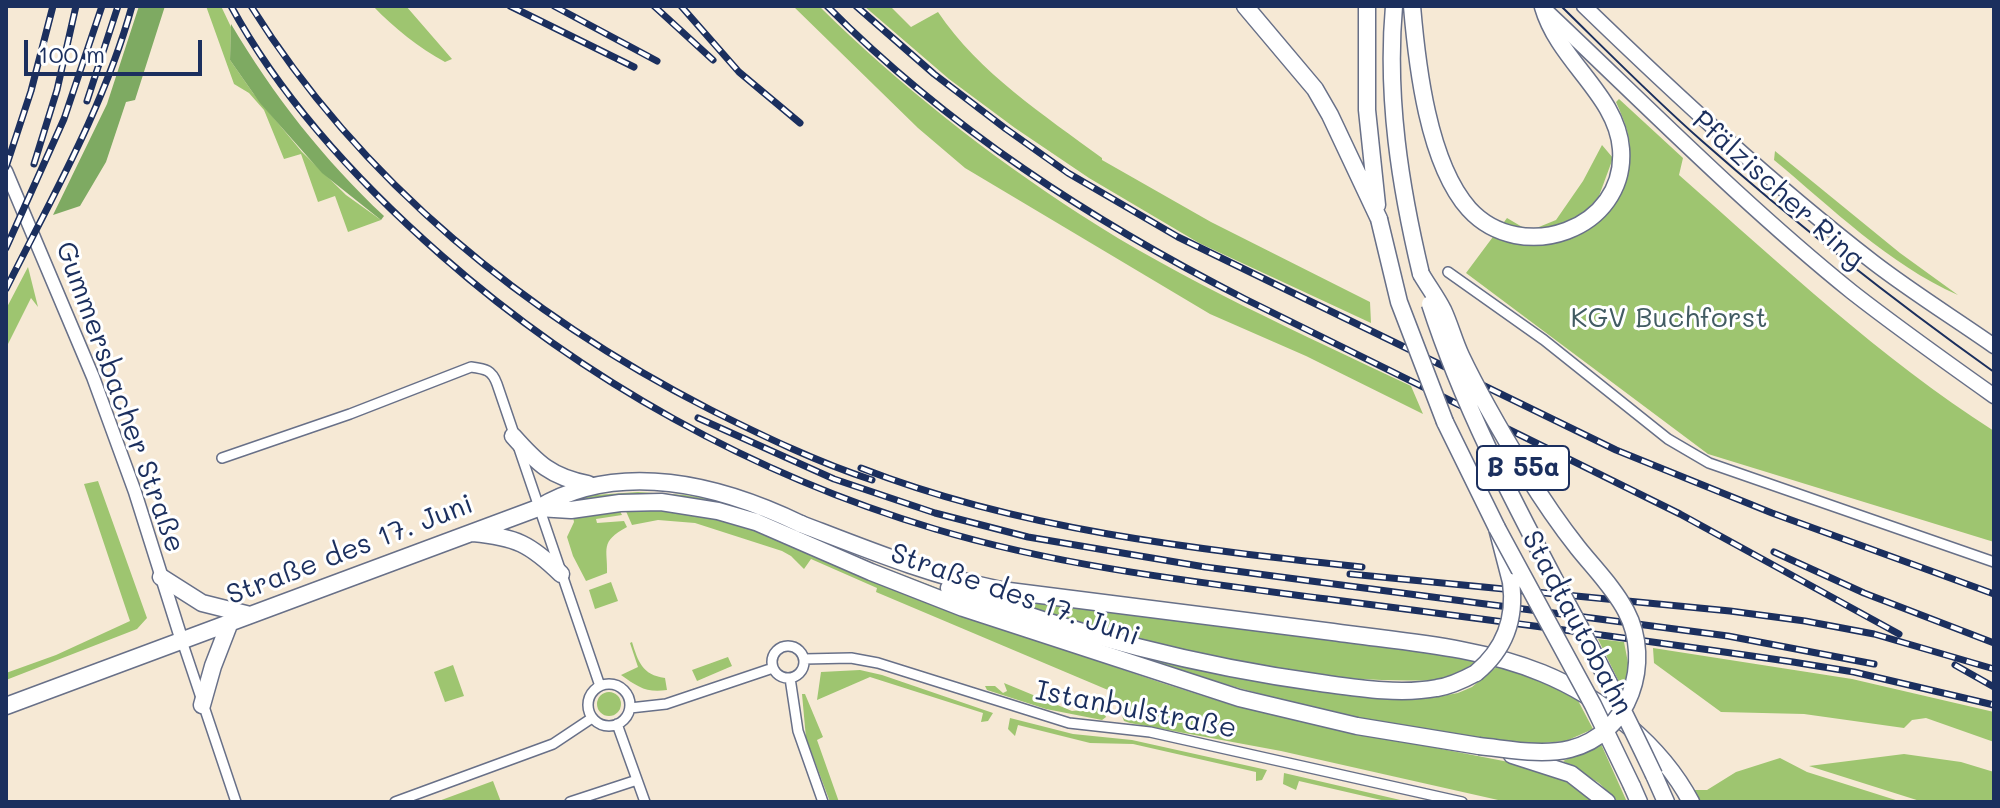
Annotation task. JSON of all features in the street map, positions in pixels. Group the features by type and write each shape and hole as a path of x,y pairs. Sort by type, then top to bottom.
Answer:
{"main road":[{"path":"1245,6 1315,89 1379,219"},
{"name":"Stadtautobahn","path":"1367,6 1368,125 1379,219 1389,266 1415,347 1445,422 1497,528 1593,705 1639,802"},
{"name":"Stadtautobahn","path":"1394,6 1392,67 1397,147 1406,211 1438,329 1471,412 1524,521 1607,678 1666,802"},
{"path":"1412,6 1421,85 1445,168 1467,207 1490,226 1501,232 1531,238 1561,235 1593,217 1617,181 1622,151 1620,136 1608,108 1558,45 1542,7"},
{"name":"Pfälzischer Ring","path":"1584,6 1659,80 1809,210 1875,263 1994,346"},
{"name":"Pfälzischer Ring","path":"1542,7 1696,155 1803,250 1852,291 1994,396"},
{"name":"B 55a","path":"1421,274 1442,308 1465,364 1525,472 1571,539 1626,610 1635,631 1639,653 1633,690 1625,707 1605,730 1588,742 1550,752 1479,746"},
{"path":"513,436 541,467 571,480 597,485"},
{"name":"Straße des 17. Juni","path":"6,706 538,508 567,491 597,485 652,481 682,484 721,492 801,524"},
{"name":"Straße des 17. Juni","path":"538,508 571,510 620,503 661,502 718,511 756,522 963,608 1239,698 1357,726 1479,746"},
{"path":"801,524 860,554 967,595 1109,639 1279,677 1342,686 1413,690 1435,689 1457,683 1476,673 1502,645 1513,612 1513,595 1497,528"},
{"path":"801,524 965,583 1440,647 1521,665 1595,700 1626,724 1667,767 1691,802"},
{"path":"471,532 521,542 535,549 561,574"},
{"path":"161,577 202,603 250,615"},
{"path":"202,705 230,622"},
{"path":"1479,746 1555,767 1583,781 1607,802"}],"street":[{"name":"Gummersbacher Straße","path":"6,171 93,377 135,492 182,641"},
{"path":"1448,272 1544,340 1668,439 1709,463 1994,562"},
{"path":"222,458 350,414 471,367 487,369 493,375 600,686"},
{"path":"182,641 236,802"},
{"path":"784,645 795,647 804,659 801,672 790,678 781,677 773,668 772,656 784,645"},
{"name":"Istanbulstraße","path":"804,659 851,658 878,663 1069,723 1150,732 1462,802"},
{"path":"630,708 666,704 773,668"},
{"path":"790,678 798,731 823,802"},
{"path":"592,718 604,725 617,724 623,721 630,708 628,696 619,686 600,686"},
{"path":"592,718 589,700 600,686"},
{"path":"395,802 553,744 592,718"},
{"path":"617,724 645,802"},
{"path":"570,802 637,780"}],"green space":[{"path":"139,6 165,6 135,100 126,102 106,162 80,206 53,215 107,104"},
{"path":"206,6 221,6 231,27 230,60 253,93 302,152 346,195 381,220 348,232 335,196 318,202 301,154 284,159 264,110 249,93 234,84"},
{"path":"373,6 406,6 452,59 445,62 425,50"},
{"path":"793,6 819,6 880,63 945,117 1081,215 1201,284 1411,386 1423,414 1306,356 1210,314 965,168 918,128"},
{"path":"864,6 890,6 911,27 938,12 954,34 993,74 1102,160 1211,222 1370,302 1371,323 1199,243 1089,178 949,79"},
{"path":"231,24 301,126 384,216 381,220 322,173 260,103 230,60"},
{"name":"KGV Buchforst","path":"1619,99 1683,158 1679,175 1871,341 1994,431 1994,542 1708,454 1466,273 1507,218 1529,231 1556,220 1583,181 1602,145 1613,158 1599,196 1587,210 1616,199 1630,150 1627,129 1616,102"},
{"path":"1775,151 1900,253 1958,295 1908,268 1862,234 1774,160"},
{"path":"28,267 38,307 31,298 6,348 6,309"},
{"path":"98,481 147,618 137,629 6,680 6,673 56,655 130,621 84,484"},
{"path":"638,492 720,501 759,513 875,564 966,599 1175,662 1278,685 1342,693 1431,698 1472,687 1500,664 1574,693 1593,729 1566,741 1531,744 1476,740 1322,711 1167,668 965,603 720,506 569,504 568,501 595,495"},
{"path":"619,509 622,515 596,519 597,523 624,521 627,527 609,542 607,573 586,581 567,537 573,517"},
{"path":"625,509 660,510 717,518 754,529 960,614 1162,683 1235,706 1318,725 1519,764 1562,779 1595,802 1507,802 1281,751 1130,723 1124,721 1108,690 876,592 877,588 811,559 804,569 782,551 695,523 658,520 632,525"},
{"path":"611,582 618,601 595,609 589,590"},
{"path":"1002,597 1479,660 1452,677 1437,680 1381,680 1271,669 1162,646 1054,616"},
{"path":"1598,639 1624,642 1629,668 1623,690"},
{"path":"632,642 642,666 651,674 665,678 667,690 642,688 621,675 638,667"},
{"path":"1653,648 1852,679 1994,712 1994,742 1926,718 1912,720 1904,728 1804,714 1721,712 1654,663"},
{"path":"728,657 732,666 697,681 692,670"},
{"path":"453,665 464,696 445,702 434,672"},
{"path":"860,670 993,713 988,721 981,722 983,713 870,677 817,700 821,672"},
{"path":"1004,683 1072,711 1102,708 1106,717 1102,720 1046,709 987,690 985,686 995,686 1003,693 1007,691"},
{"path":"609,692 618,695 621,704 618,713 609,716 600,713 597,704 600,695"},
{"path":"802,694 805,694 823,737 817,740 839,802 830,802 806,738"},
{"path":"1010,718 1073,734 1132,740 1267,770 1262,780 1256,781 1256,772 1133,744 1090,743 1018,725 1015,736 1008,729"},
{"path":"1601,744 1627,802 1618,802 1599,783 1563,761"},
{"path":"1904,754 1961,762 1994,772 1994,802 1923,802 1809,766"},
{"path":"1780,758 1807,772 1902,802 1700,802 1693,790 1707,790 1736,772"},
{"path":"1284,773 1409,802 1390,802 1299,781 1296,790 1283,784"},
{"path":"493,781 501,802 436,802"}],"tram line":[{"path":"1561,6 1737,172 1845,260 1994,372"}],"railway":[{"path":"6,167 31,91 53,6"},
{"path":"34,164 57,90 76,6"},
{"path":"6,248 64,119 102,6"},
{"path":"87,101 118,6"},
{"path":"6,289 92,116 132,6"},
{"path":"231,6 274,75 325,140 382,200 442,256 496,301 612,383 737,452 801,481 935,529 1031,554 1179,579 1793,662 1854,672 1994,705"},
{"path":"251,6 295,70 343,130 396,186 453,239 514,287 577,332 711,410 811,457 872,480"},
{"path":"510,6 634,67"},
{"path":"554,6 657,61"},
{"path":"654,6 713,60"},
{"path":"681,6 739,72 800,123"},
{"path":"827,6 873,50 972,132 1077,204 1132,237 1245,299 1680,514 1899,634"},
{"path":"856,6 934,74 1006,129 1068,173 1178,237 1616,450 1772,513 1994,594"},
{"path":"698,418 834,479 935,513 1028,537 1205,567 1728,636 1874,664"},
{"path":"861,468 921,489 1045,522 1235,553 1362,567"},
{"path":"1774,552 1864,593 1994,643"},
{"path":"1350,574 1805,621 1874,634 1994,669"},
{"path":"1955,665 1994,687"}]}
